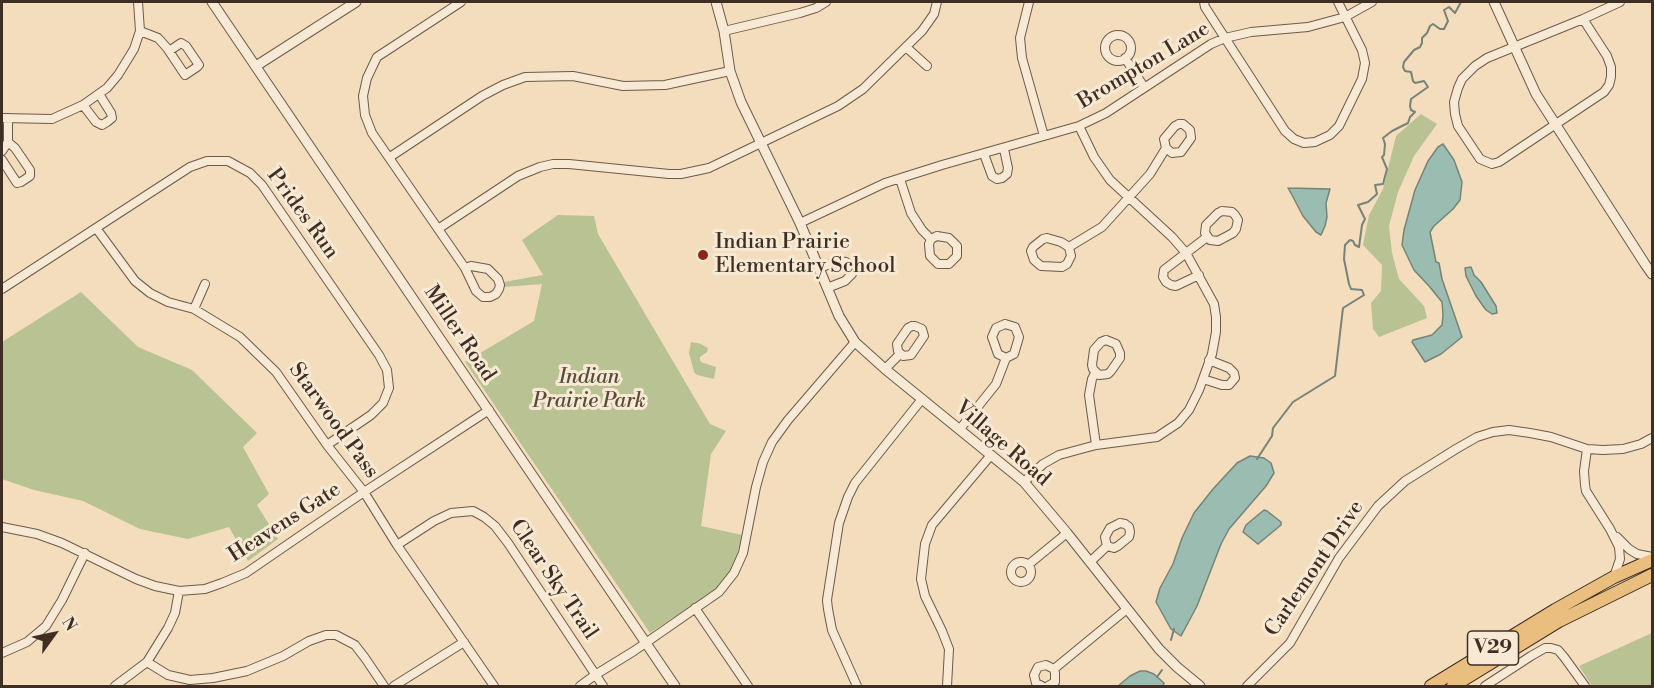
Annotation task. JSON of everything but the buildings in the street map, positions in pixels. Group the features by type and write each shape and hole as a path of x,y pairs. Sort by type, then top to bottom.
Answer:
{"main road":[{"name":"V29","path":"1431,687 1555,610 1653,558"},
{"name":"V29","path":"1453,687 1559,621 1620,589 1653,575"}],"street":[{"path":"2,151 8,142 5,118 52,119 83,105 107,88 134,49 140,31 138,2"},
{"name":"Miller Road","path":"212,2 675,687"},
{"path":"256,66 356,2"},
{"path":"461,2 377,57 367,78 363,96 365,115 372,133 465,268 476,291 483,297 496,294 500,285 496,275 488,269 471,266 465,268"},
{"name":"Village Road","path":"716,2 724,31 730,71 741,102 800,223 839,316 855,342 1024,482 1159,649 1200,687"},
{"path":"724,31 800,14 826,2"},
{"path":"438,229 518,176 540,167 569,164 681,174 709,168 838,106 863,89 922,31 934,14 938,2"},
{"path":"1029,2 1020,38 1022,58 1044,136"},
{"path":"1204,2 1224,38 1286,132 1294,139 1304,143 1315,142 1330,135 1339,126 1362,79 1365,63 1362,50 1338,2"},
{"name":"Brompton Lane","path":"800,223 885,183 1078,126 1106,113 1211,44 1224,38 1251,32 1308,27 1346,17 1372,2"},
{"path":"1494,2 1536,94 1644,264 1653,274"},
{"path":"1583,19 1607,56 1611,67 1609,85 1604,92 1499,162 1492,164 1480,159 1458,126 1455,114 1454,102 1462,79 1487,58 1620,2"},
{"path":"140,31 158,38 169,51"},
{"path":"906,47 927,66"},
{"path":"1125,58 1144,87"},
{"path":"390,157 482,96 502,85 525,77 573,76 623,86 665,85 730,71"},
{"path":"83,105 96,122 102,125 107,122 111,118 111,113 99,94"},
{"path":"1024,482 1050,459 1096,445 1157,437 1178,423 1189,410 1203,379 1216,332 1214,304 1186,253 1172,237 1110,180 1094,157 1078,126"},
{"path":"2,160 17,183 30,176 30,170 8,142"},
{"path":"1069,247 1102,227 1150,174 1166,148"},
{"path":"984,154 992,176 997,179 1002,178 1007,174 1008,168 1004,149"},
{"name":"Prides Run","path":"2,289 190,167 207,161 228,161 250,173 262,185 387,370 389,388 383,403 371,415 327,444"},
{"path":"900,179 911,213 931,239"},
{"path":"1227,211 1235,215 1238,225 1233,233 1218,241 1207,237 1206,225 1218,213 1227,211"},
{"name":"Starwood Pass","path":"96,228 135,281 150,293 194,309 240,337 276,372 363,492 494,687"},
{"path":"1199,275 1176,286 1166,282 1163,276 1164,270 1207,237"},
{"path":"1042,239 1061,242 1069,247 1070,261 1062,267 1041,266 1032,256 1033,247 1042,239"},
{"path":"819,268 839,261 846,262 852,271 845,281 827,288"},
{"path":"194,309 205,284"},
{"path":"960,429 996,384 1006,357 1014,354 1019,337 1015,327 1005,324 996,328 992,337 998,354 1006,357"},
{"path":"1095,373 1103,375 1111,371 1120,358 1116,344 1106,340 1097,345 1094,350 1092,365 1095,373 1089,395 1096,445"},
{"path":"580,687 719,592 734,573 742,553 758,479 772,442 855,342"},
{"path":"885,369 900,354"},
{"path":"1203,379 1229,385 1235,378 1230,368 1209,360"},
{"path":"857,687 832,630 827,600 839,523 855,483 922,399"},
{"name":"Heavens Gate","path":"2,527 37,534 62,543 155,586 179,591 205,589 246,573 363,492 489,410"},
{"name":"Carlemont Drive","path":"1247,687 1290,643 1339,558 1378,506 1405,481 1468,441 1493,432 1516,430 1551,437 1587,449 1603,450 1641,444 1653,438"},
{"path":"1587,449 1584,485 1611,529 1619,547 1620,556 1614,577"},
{"path":"947,687 949,649 925,596 921,579 925,544 932,525 991,455"},
{"name":"Clear Sky Trail","path":"397,545 451,513 473,511 484,517 495,526 508,543 603,687"},
{"path":"1611,529 1629,549 1637,554 1653,558"},
{"path":"1028,565 1067,533"},
{"path":"1090,562 1107,546"},
{"path":"2,653 27,642 46,626 62,600 85,553"},
{"path":"115,687 147,662 176,613 179,591"},
{"path":"695,608 748,687"},
{"path":"1054,669 1127,609"},
{"path":"147,662 168,675 190,680 213,678 248,670 283,656 309,641 326,635 336,635 355,645 384,687"},
{"path":"394,687 464,642"},
{"path":"1485,687 1545,648 1558,650 1585,687"},
{"path":"1042,687 1034,679 1035,671 1042,665 1054,669 1056,677 1048,687"}],"green space":[{"path":"1421,114 1437,124 1414,156 1398,192 1389,226 1392,253 1399,279 1424,306 1427,318 1379,337 1373,329 1371,303 1381,291 1382,265 1363,245 1369,215 1383,189 1396,136"},
{"name":"Indian Prairie Park","path":"558,215 594,216 598,234 710,424 726,431 711,454 701,526 742,535 737,555 729,573 718,588 650,633 465,362 534,321 542,284 504,287 504,282 543,275 522,240"},
{"path":"81,292 138,347 192,370 257,433 243,447 269,494 257,505 278,539 248,561 229,527 188,539 140,529 83,501 34,490 2,479 2,342"},
{"path":"691,342 708,348 700,360 716,367 714,379 697,375 694,372 689,353"},
{"path":"1652,633 1652,686 1592,686 1579,666"}],"water":[{"path":"1443,144 1454,160 1462,182 1460,200 1430,232 1436,262 1439,263 1442,279 1462,337 1441,354 1425,362 1412,342 1432,335 1442,325 1442,302 1414,270 1402,245 1415,190 1428,161"},
{"path":"1288,188 1330,189 1326,203 1327,217 1321,235 1303,216"},
{"path":"1471,267 1496,306 1497,313 1492,314 1486,310 1476,296 1466,276 1465,268"},
{"path":"1250,456 1264,458 1271,463 1274,473 1266,486 1229,529 1197,606 1181,636 1171,629 1156,602 1160,588 1173,564 1194,513 1237,463"},
{"path":"1264,510 1281,522 1281,525 1258,544 1243,532 1246,525"},
{"path":"1140,671 1154,674 1164,683 1163,686 1118,686"}],"waterway":[{"path":"1257,459 1272,436 1273,428 1293,402 1335,376 1343,308 1364,295 1362,290 1351,289 1349,284 1344,259 1345,245 1350,240 1359,247 1365,219 1358,205 1368,202 1377,194 1375,185 1383,184 1387,169 1382,157 1385,144 1383,138 1408,123 1415,112 1411,110 1411,99 1428,87 1424,81 1415,83 1413,81 1411,72 1405,71 1403,67 1404,62 1414,50 1420,47 1422,38 1430,26 1433,24 1444,29 1448,21 1444,10 1449,7 1455,13 1461,2"},
{"path":"1171,640 1174,629"},
{"path":"1157,677 1162,670"}],"place":[{"name":"Indian Prairie Elementary School","path":"703,255"}]}
